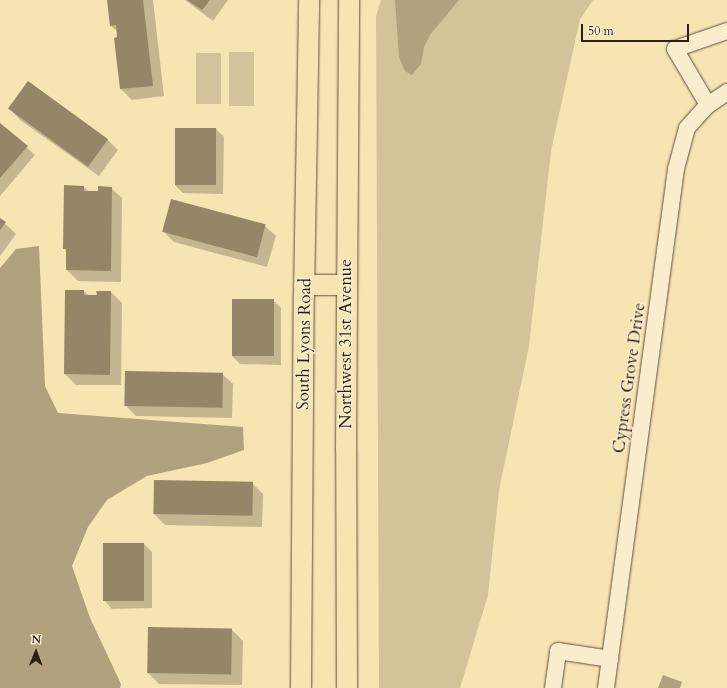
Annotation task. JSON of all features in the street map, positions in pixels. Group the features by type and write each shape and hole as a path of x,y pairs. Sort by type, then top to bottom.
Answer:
{"main road":[{"name":"South Lyons Road","path":"301,688 304,286 309,0"},
{"name":"Northwest 31st Avenue","path":"347,688 349,0"},
{"path":"304,286 347,285"}],"street":[{"path":"708,105 675,49 727,31"},
{"name":"Cypress Grove Drive","path":"606,688 676,169 687,128 708,105 727,92"},
{"path":"553,688 558,652 610,659"}],"shaded area":[{"path":"381,0 593,0 580,19 551,151 529,346 499,490 488,595 460,688 379,688 376,16"},
{"path":"395,0 459,0 430,35 424,47 421,64 412,75 405,71 399,57"},
{"path":"229,52 254,52 254,106 229,106"},
{"path":"196,53 221,53 221,104 196,104"},
{"path":"39,246 45,386 58,413 243,427 244,450 207,463 147,476 107,500 88,527 72,566 90,618 121,684 120,688 0,688 0,268 16,249"},
{"path":"663,675 682,682 680,688 658,688"}],"building":[{"path":"107,0 143,0 153,86 120,89 114,38 117,37 116,25 110,26"},
{"path":"187,0 210,0 202,10"},
{"path":"28,81 108,139 88,167 8,109"},
{"path":"0,123 28,146 0,178"},
{"path":"175,128 216,128 216,185 175,185"},
{"path":"64,185 84,186 84,191 98,191 98,186 112,187 111,271 66,270 66,249 63,249"},
{"path":"171,199 266,224 257,257 162,232"},
{"path":"0,218 6,222 0,230"},
{"path":"65,290 84,290 84,295 97,295 96,291 111,291 110,375 64,374"},
{"path":"232,299 274,299 274,356 232,356"},
{"path":"125,371 223,373 222,408 124,406"},
{"path":"154,480 253,482 252,516 153,514"},
{"path":"103,543 144,543 144,601 103,601"},
{"path":"148,627 232,628 231,674 147,673"}]}
